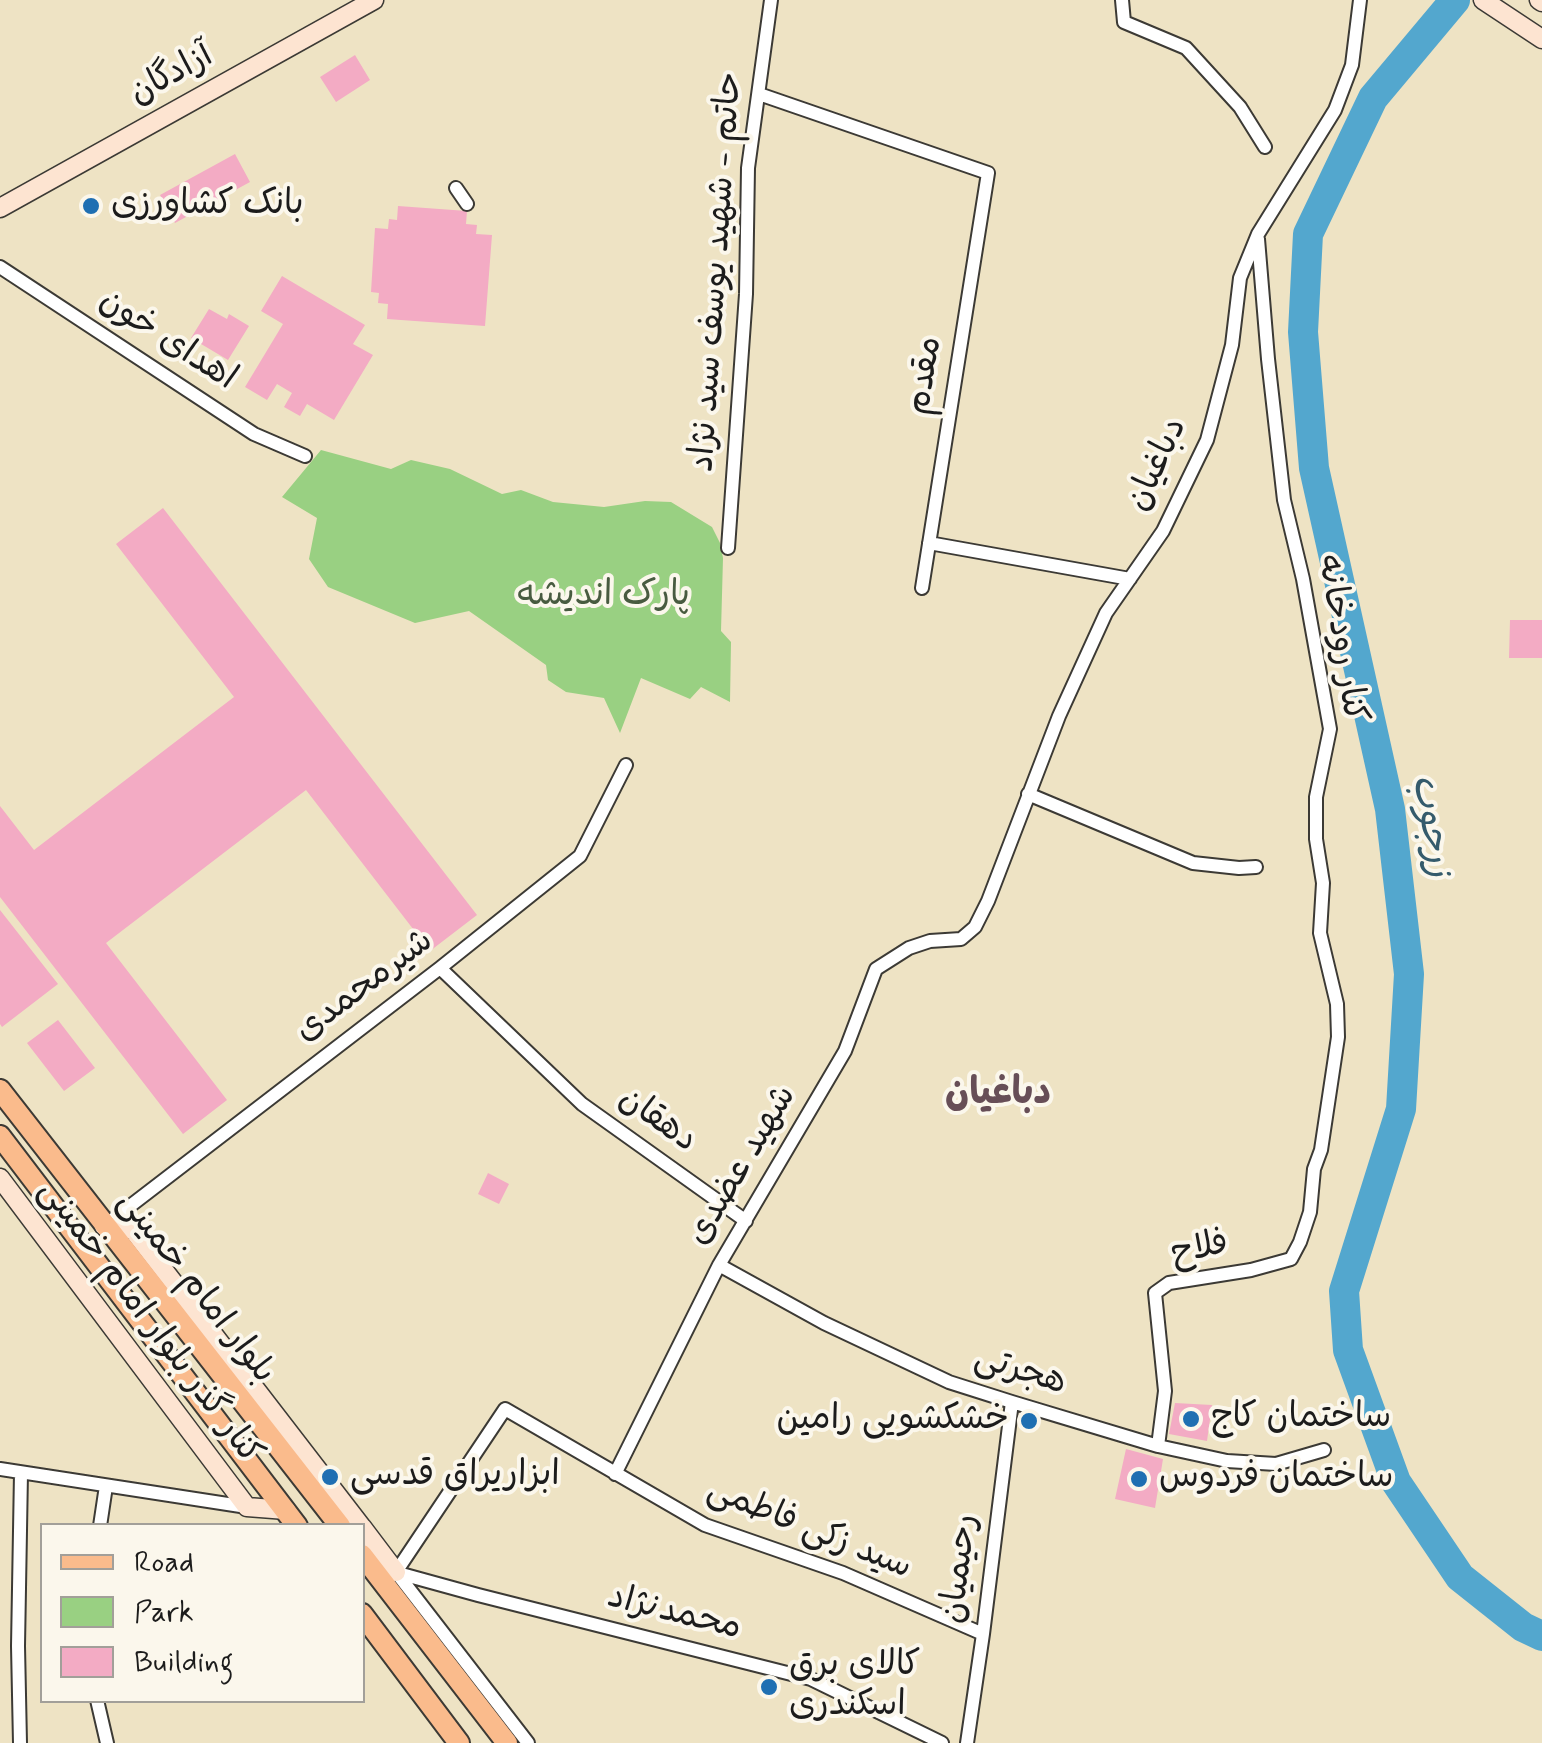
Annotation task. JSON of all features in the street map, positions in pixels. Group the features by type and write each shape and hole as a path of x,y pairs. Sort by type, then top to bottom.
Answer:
{"main road":[{"name":"بلوار امام خمینی","path":"0,1090 338,1523"},
{"name":"بلوار امام خمینی","path":"0,1136 292,1518"},
{"path":"365,1556 390,1577 507,1743"},
{"path":"365,1618 459,1743"}],"street":[{"name":"آزادگان","path":"0,208 374,0"},
{"name":"حاتم - شهید یوسف سید نژاد","path":"728,548 746,294 748,168 771,0"},
{"path":"1122,0 1124,22 1186,48 1240,107 1265,148"},
{"name":"دباغیان","path":"961,939 975,927 988,901 1059,716 1106,613 1163,531 1208,440 1232,345 1240,278 1258,234 1335,110 1352,65 1360,0"},
{"path":"1488,4 1542,40"},
{"name":"مقدم","path":"760,94 988,173 922,588"},
{"path":"456,188 467,204"},
{"name":"کنار رودخانه","path":"1258,234 1284,500 1303,579 1330,728 1316,797 1316,839 1323,884 1320,933 1337,1004 1338,1037 1310,1212 1290,1259"},
{"name":"اهدای خون","path":"0,266 254,434 305,456"},
{"path":"929,543 1130,578"},
{"name":"شیرمحمدی","path":"104,1226 580,856 626,764"},
{"path":"1028,794 1194,862 1256,867"},
{"name":"شهید عضدی","path":"616,1474 720,1264 845,1051 876,969 909,948 930,941 961,939"},
{"name":"دهقان","path":"440,968 582,1104 746,1221"},
{"name":"کنار گذر بلوار امام خمینی","path":"0,1178 247,1507"},
{"name":"کنار گذر بلوار امام خمینی","path":"104,1226 133,1230 360,1523"},
{"name":"فلاح","path":"1158,1446 1165,1391 1155,1294 1168,1284 1252,1270 1290,1259"},
{"name":"هجرتی","path":"720,1264 824,1324 949,1382 1012,1402 1158,1446 1228,1461 1276,1464 1324,1450"},
{"name":"رحیمیان","path":"967,1743 1012,1402"},
{"name":"سید زکی فاطمی","path":"390,1577 506,1409 705,1525 842,1573 983,1634"},
{"path":"0,1469 247,1507 292,1518"},
{"path":"20,1743 21,1473"},
{"path":"100,1523 106,1486"},
{"name":"کنار گذر بلوار امام خمینی","path":"365,1531 390,1577 528,1743"},
{"name":"محمدنژاد","path":"390,1577 810,1679 942,1743"},
{"path":"99,1703 107,1743"}],"green space":[{"name":"پارک اندیشه","path":"321,450 391,469 411,460 450,469 502,494 521,490 553,502 604,507 671,502 712,527 723,558 721,631 731,642 730,702 701,687 690,699 641,678 620,733 604,698 566,692 548,680 546,665 469,611 415,623 328,587 309,559 317,518 282,497"}],"building":[{"path":"355,55 370,80 336,102 320,77"},
{"path":"235,154 250,182 175,223 160,195"},
{"path":"398,206 467,211 466,224 477,225 476,234 492,235 485,326 387,319 388,304 378,303 379,293 371,292 375,228 388,229 389,219 397,220"},
{"path":"282,276 365,325 353,344 373,355 334,420 307,404 300,416 284,407 292,393 277,384 267,400 245,387 283,324 261,311"},
{"path":"209,309 227,319 229,314 249,326 228,360 191,338"},
{"path":"163,508 477,915 430,951 306,790 106,943 227,1100 183,1134 0,897 0,806 34,850 234,697 116,544"},
{"path":"1510,620 1542,620 1542,658 1509,658"},
{"path":"0,910 58,984 2,1027 0,1024"},
{"path":"58,1020 95,1068 64,1091 27,1043"},
{"path":"488,1173 509,1184 499,1204 478,1194"},
{"name":"ساختمان کاج","path":"1175,1403 1212,1405 1207,1441 1169,1434"},
{"name":"ساختمان فردوس","path":"1126,1449 1163,1459 1155,1508 1115,1499"}],"waterway":[{"name":"زرجوب","path":"1455,0 1373,98 1308,234 1303,332 1314,468 1390,809 1409,974 1401,1109 1344,1291 1348,1350 1396,1482 1460,1577 1523,1627 1542,1636"}],"place":[{"name":"بانک کشاورزی","path":"91,206"},
{"name":"ساختمان کاج","path":"1191,1419"},
{"name":"خشکشویی رامین","path":"1029,1421"},
{"name":"ابزاریراق قدسی","path":"330,1477"},
{"name":"ساختمان فردوس","path":"1139,1479"},
{"name":"کالای برق اسکندری","path":"769,1687"}],"district":[{"name":"دباغیان","path":"998,1095"}]}
